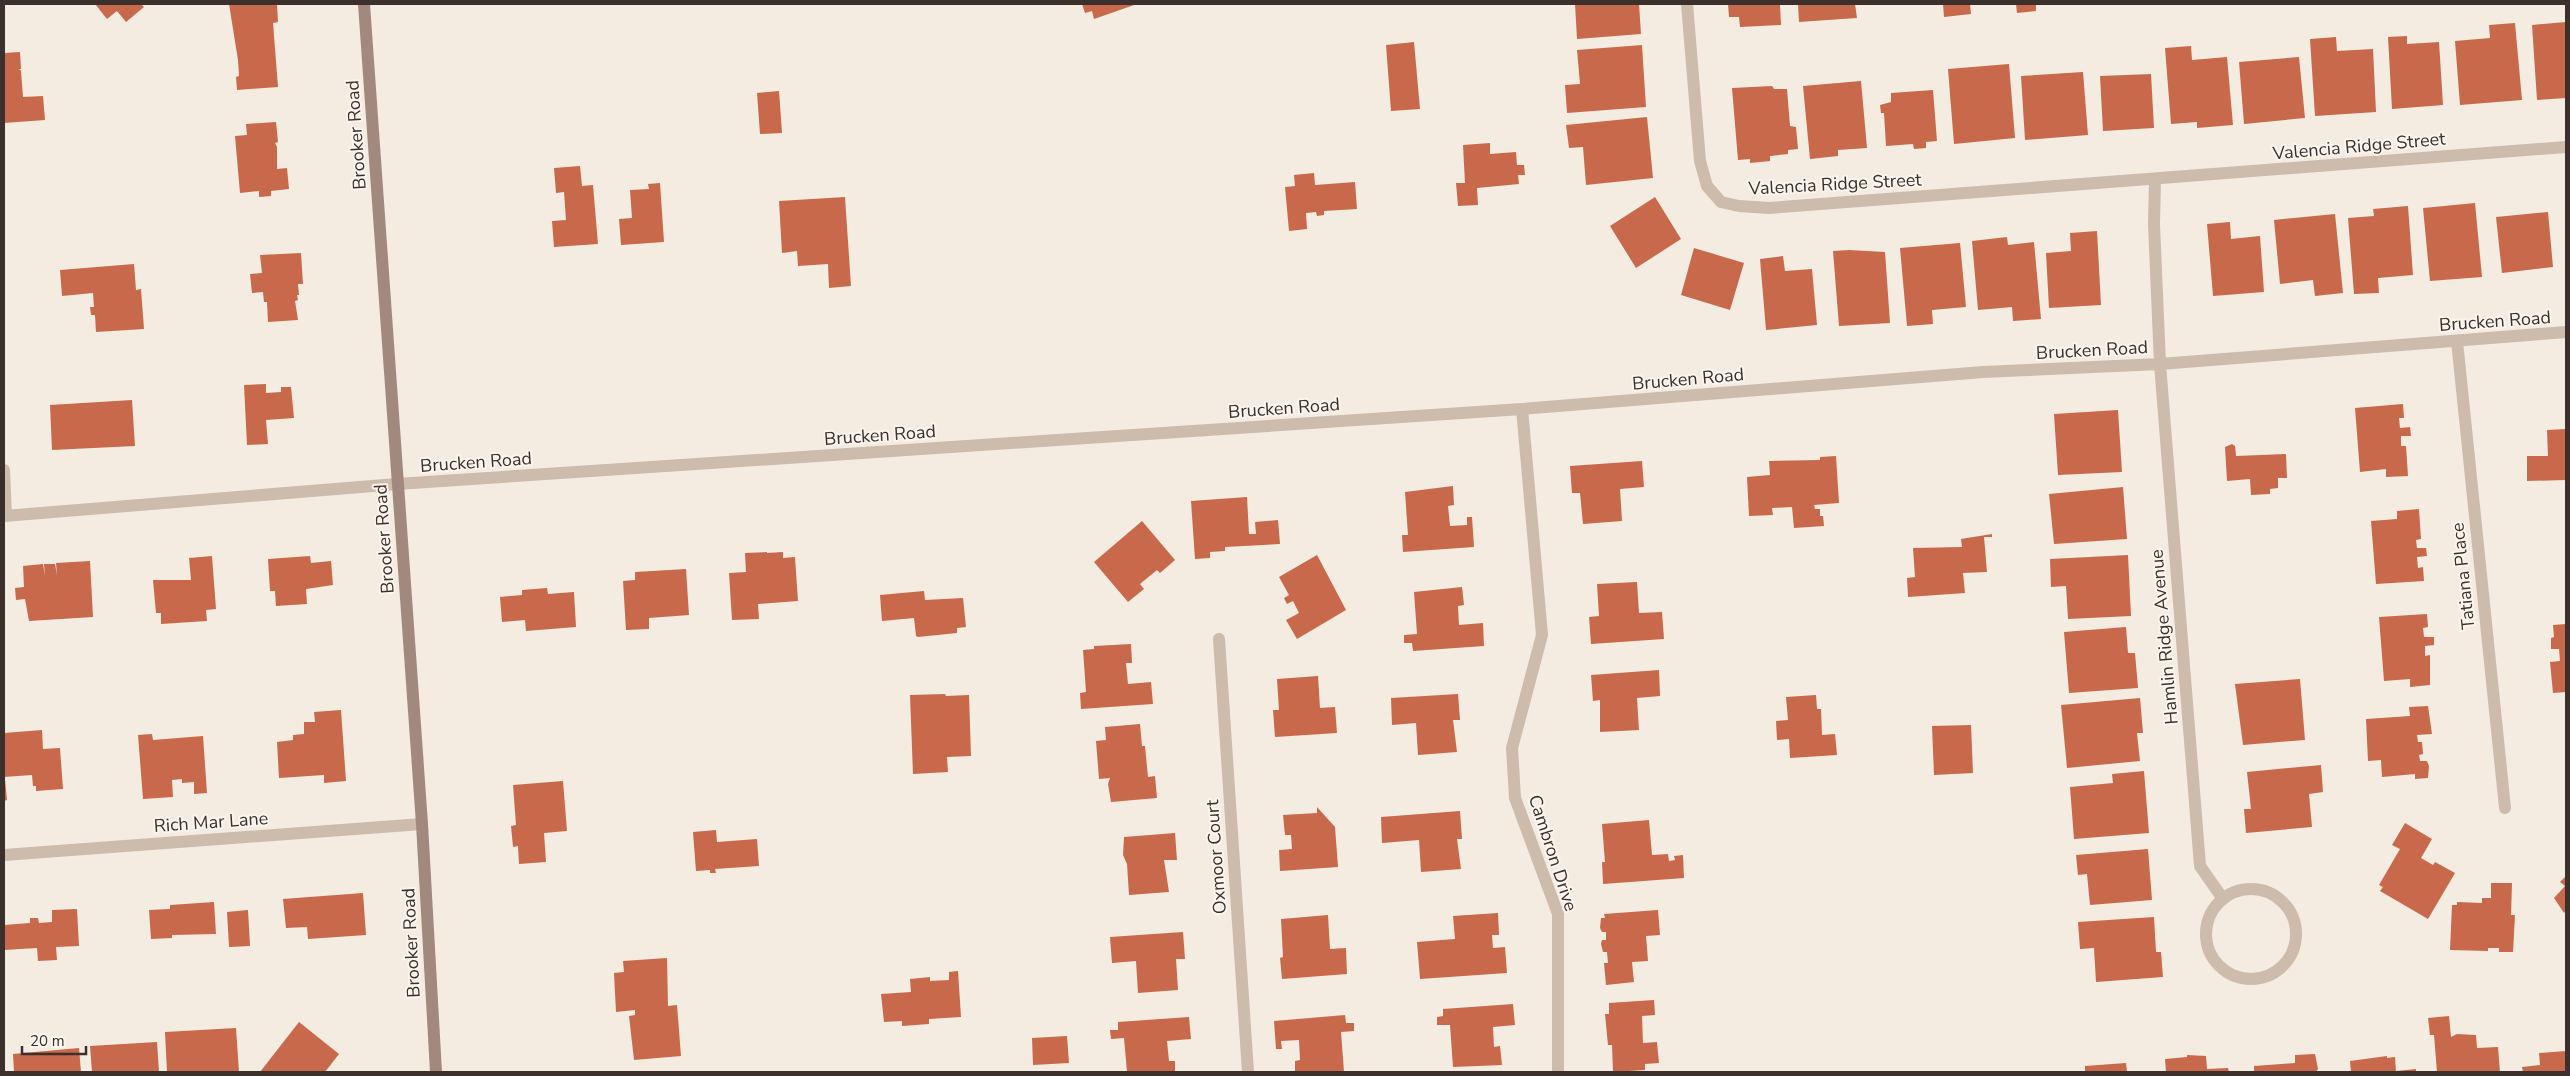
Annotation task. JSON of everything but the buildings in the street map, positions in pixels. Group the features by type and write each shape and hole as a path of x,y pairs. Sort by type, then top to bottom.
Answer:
{"street":[{"name":"Brooker Road","path":"364,4 422,824 436,1072"},
{"name":"Valencia Ridge Street","path":"1687,4 1700,161 1707,186 1721,202 1739,206 1769,208 2156,180 2566,147"},
{"path":"2156,180 2154,224 2160,364"},
{"name":"Brucken Road","path":"5,516 397,484 1522,409 1983,372 2160,364 2566,332"},
{"name":"Tatiana Place","path":"2457,341 2505,808"},
{"name":"Hamlin Ridge Avenue","path":"2160,364 2200,866 2223,899"},
{"name":"Cambron Drive","path":"1522,409 1542,635 1512,748 1515,798 1558,914 1558,1072"},
{"path":"4,470 5,516"},
{"name":"Oxmoor Court","path":"1219,639 1248,1072"},
{"name":"Rich Mar Lane","path":"4,855 422,824"},
{"path":"2242,890 2264,891 2276,897 2287,907 2294,920 2296,934 2293,949 2286,962 2276,972 2263,978 2247,979 2233,975 2220,967 2211,954 2206,940 2207,924 2212,910 2223,899 2242,890"}]}
